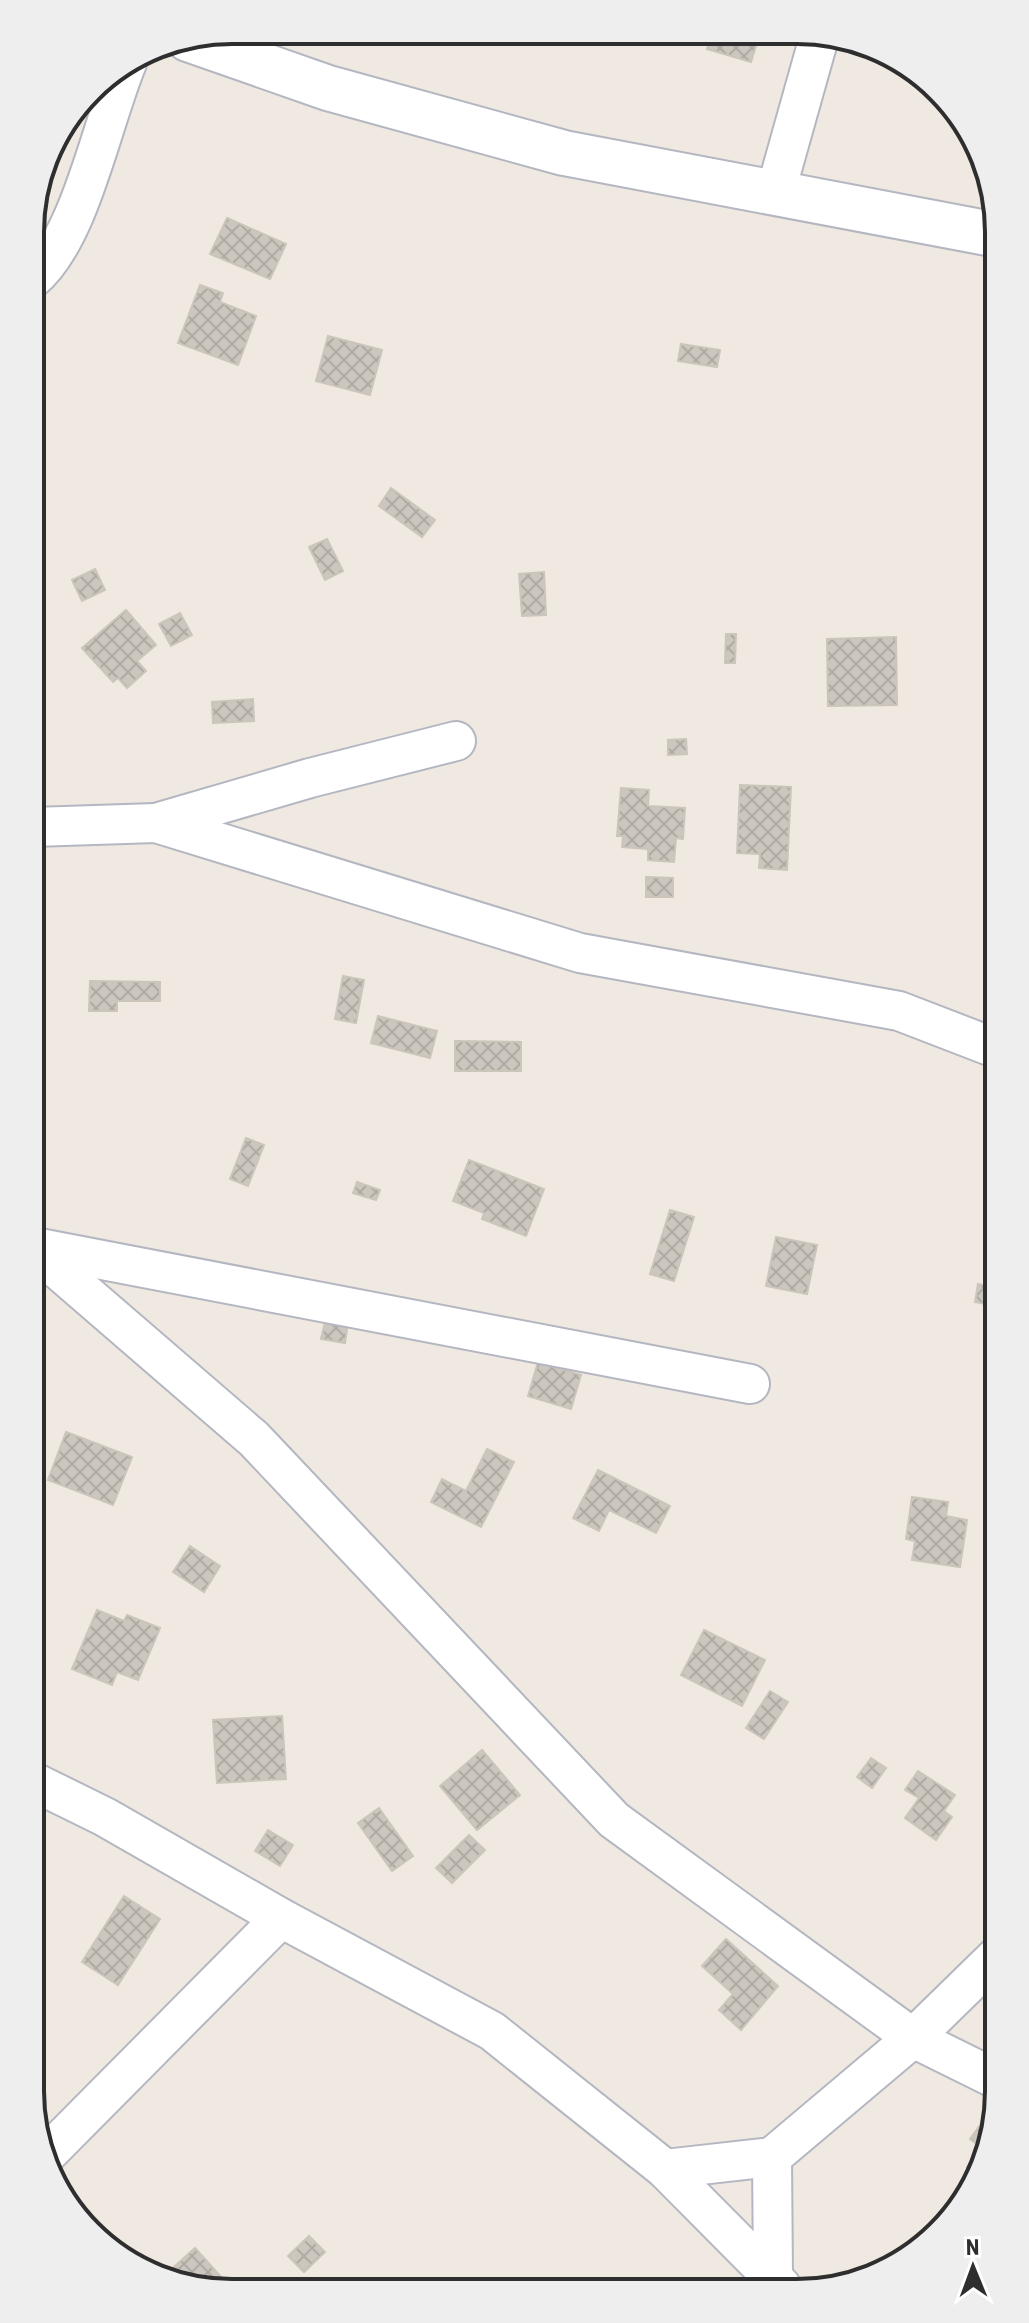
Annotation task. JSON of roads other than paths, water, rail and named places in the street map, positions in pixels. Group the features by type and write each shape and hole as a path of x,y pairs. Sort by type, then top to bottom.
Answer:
{"street":[{"path":"775,194 817,45"},
{"path":"208,46 328,88 564,153 985,233"},
{"path":"44,268 60,242 84,189 121,81"},
{"path":"44,827 156,823 310,778 456,741"},
{"path":"156,823 580,953 899,1011 985,1044"},
{"path":"44,1250 750,1384"},
{"path":"44,1257 254,1439 614,1820 913,2038 985,2074"},
{"path":"44,1787 105,1817 281,1918 492,2031 665,2169 774,2279"},
{"path":"53,2148 281,1918"},
{"path":"665,2169 772,2157 913,2038 985,1968"},
{"path":"772,2157 777,2279"}]}
